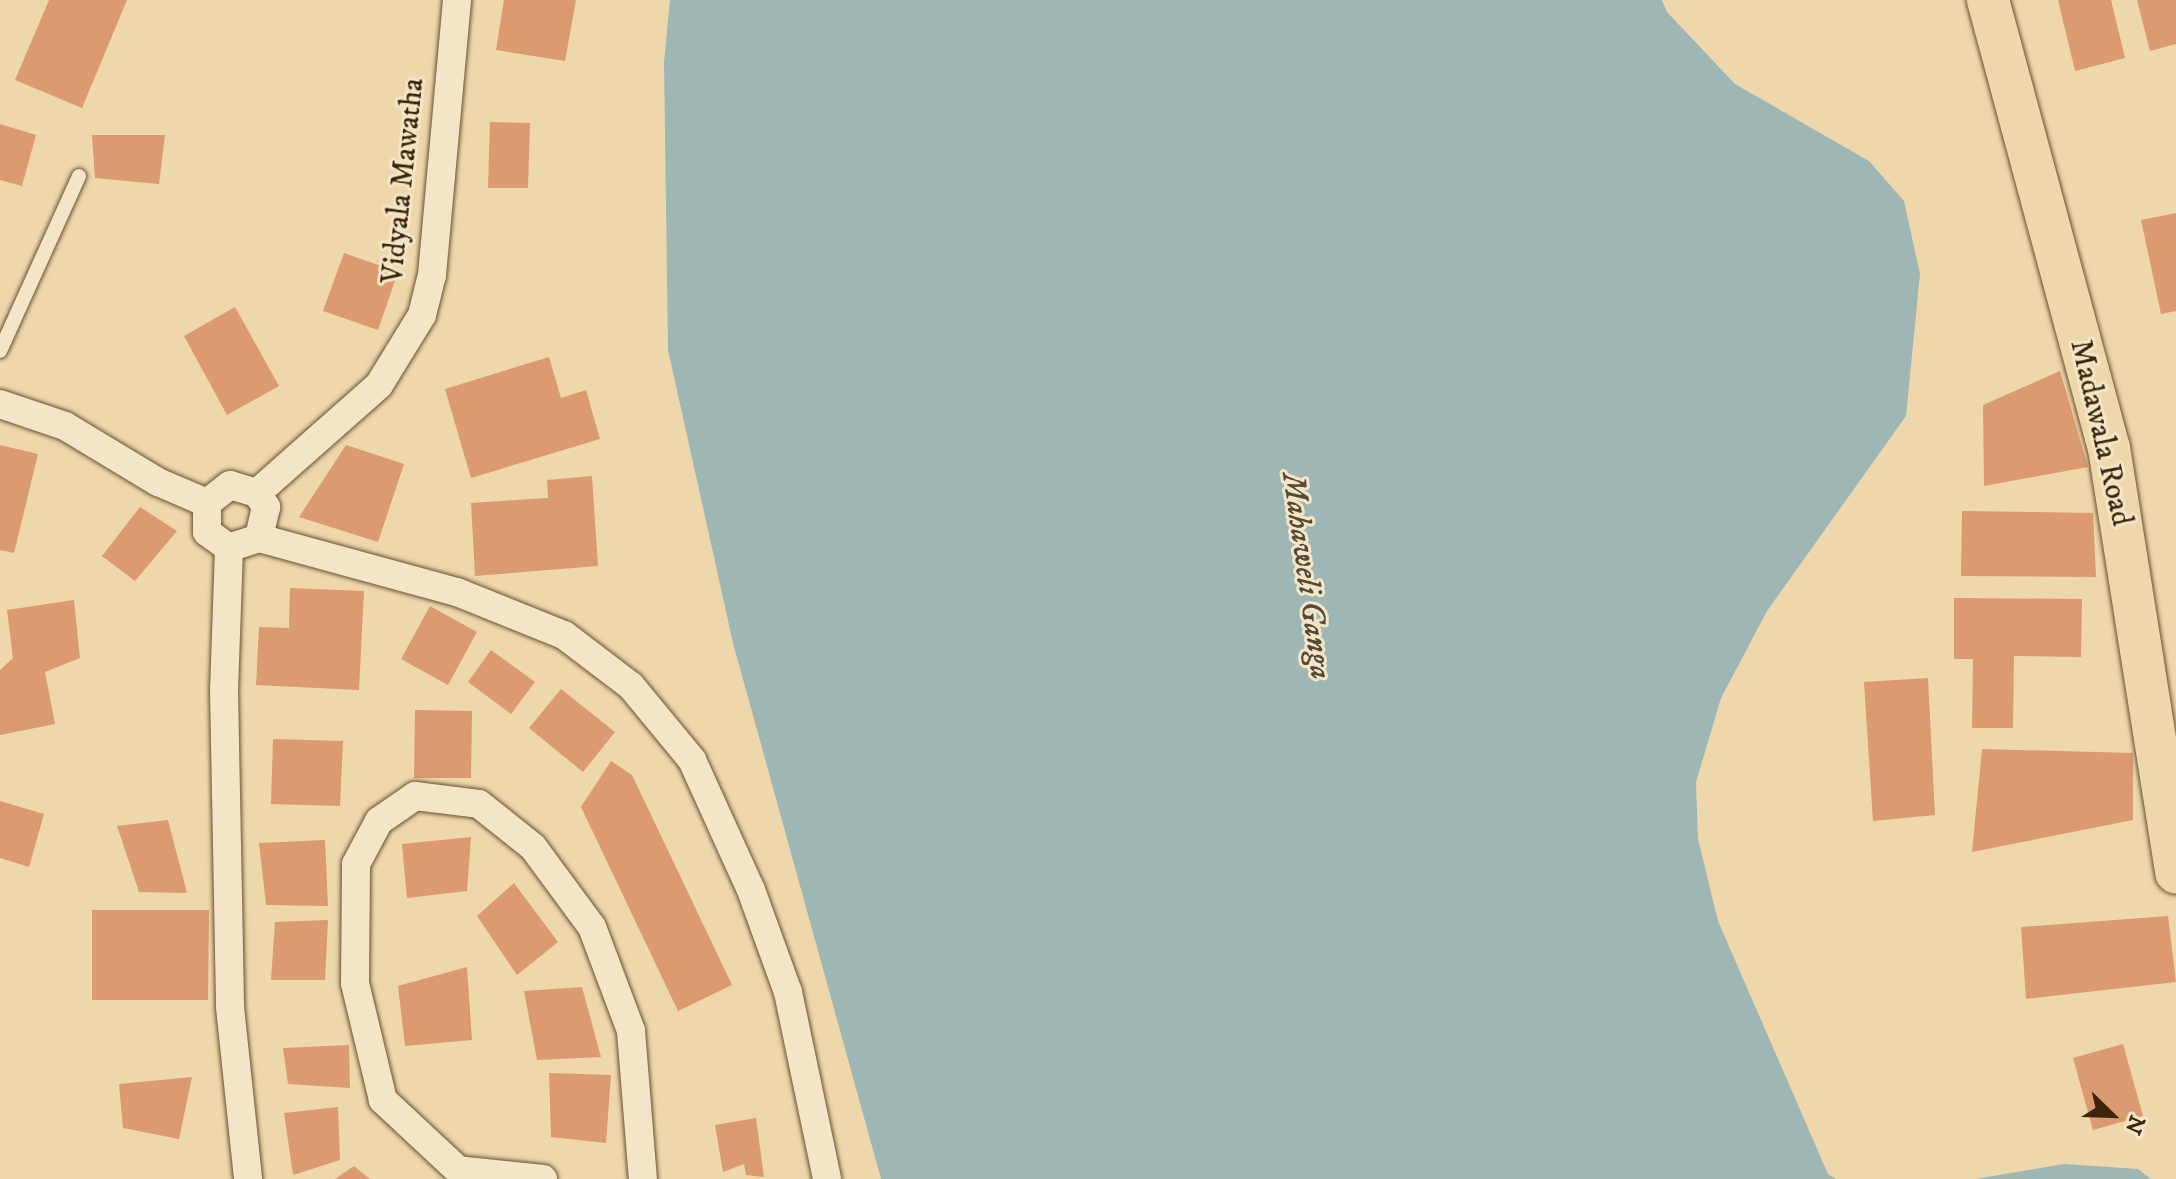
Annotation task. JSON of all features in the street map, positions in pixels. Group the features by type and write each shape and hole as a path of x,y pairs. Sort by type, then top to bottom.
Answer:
{"main road":[{"name":"Madawala Road","path":"1988,0 2109,448 2176,873"}],"street":[{"name":"Vidyala Mawatha","path":"257,493 379,385 422,315 432,275 457,0"},
{"path":"0,404 65,426 158,482 207,503"},
{"path":"207,503 230,485 257,493 266,507 259,538"},
{"path":"207,503 207,532 229,548"},
{"path":"229,548 259,538 457,592 564,635 631,686 692,760 751,890 788,992 827,1179"},
{"path":"229,548 224,689 230,1007 248,1179"},
{"path":"543,1179 458,1170 383,1100 355,983 356,864 379,821 415,796 479,804 533,847 592,927 631,1031 643,1179"}],"lane":[{"path":"0,351 79,176"}],"water":[{"name":"Mahaweli Ganga","path":"670,0 1662,0 1667,12 1735,84 1869,161 1904,201 1920,274 1906,416 1767,611 1721,698 1696,782 1698,839 1718,921 1828,1174 1836,1179 881,1179 733,643 668,350 664,62"},
{"path":"2064,1164 2138,1169 2151,1179 1976,1179"}],"building":[{"path":"49,0 127,0 82,108 15,80"},
{"path":"504,0 576,0 565,61 496,50"},
{"path":"2058,0 2111,0 2125,58 2075,71"},
{"path":"2137,0 2176,0 2176,44 2150,51"},
{"path":"490,122 530,123 528,188 488,188"},
{"path":"0,124 36,135 22,186 0,180"},
{"path":"92,135 165,135 159,184 95,178"},
{"path":"2176,213 2176,311 2161,314 2141,220"},
{"path":"344,253 398,272 378,330 323,311"},
{"path":"235,307 279,386 227,415 184,336"},
{"path":"549,357 561,398 586,390 600,439 471,478 445,389"},
{"path":"2060,371 2088,467 1984,486 1983,405"},
{"path":"0,445 38,454 14,553 0,550"},
{"path":"346,445 404,464 378,542 299,517"},
{"path":"592,476 598,566 475,576 471,503 548,498 547,480"},
{"path":"140,507 177,531 135,581 102,556"},
{"path":"1962,511 2093,513 2096,577 1961,576"},
{"path":"290,588 364,591 359,690 256,685 259,627 289,628"},
{"path":"1954,598 2082,599 2081,657 2014,656 2013,728 1972,728 1973,659 1954,659"},
{"path":"74,600 80,658 45,672 55,724 0,735 0,670 13,658 7,610"},
{"path":"430,606 477,632 448,685 401,659"},
{"path":"491,650 535,682 511,714 468,682"},
{"path":"1928,678 1935,815 1873,821 1864,682"},
{"path":"561,689 615,732 583,772 529,728"},
{"path":"415,710 472,711 471,778 414,778"},
{"path":"273,739 343,741 340,806 271,804"},
{"path":"1982,749 2133,753 2133,820 1972,852"},
{"path":"611,761 632,775 732,985 678,1011 581,807"},
{"path":"0,801 44,814 29,867 0,858"},
{"path":"168,820 187,893 139,892 117,826"},
{"path":"471,837 467,891 407,898 402,844"},
{"path":"325,840 328,906 266,905 259,843"},
{"path":"514,883 558,942 517,975 477,916"},
{"path":"92,910 209,910 208,1000 92,1000"},
{"path":"2168,916 2176,982 2026,999 2021,927"},
{"path":"328,920 325,980 271,980 275,922"},
{"path":"467,967 472,1040 405,1046 398,986"},
{"path":"582,987 601,1057 537,1060 524,991"},
{"path":"2123,1044 2143,1116 2093,1130 2073,1058"},
{"path":"349,1045 350,1088 288,1084 283,1048"},
{"path":"549,1073 611,1075 606,1143 551,1137"},
{"path":"192,1077 179,1139 123,1128 119,1084"},
{"path":"338,1107 340,1160 293,1175 284,1113"},
{"path":"756,1118 764,1177 746,1175 744,1164 723,1172 715,1125"},
{"path":"354,1166 370,1179 335,1179"}]}
